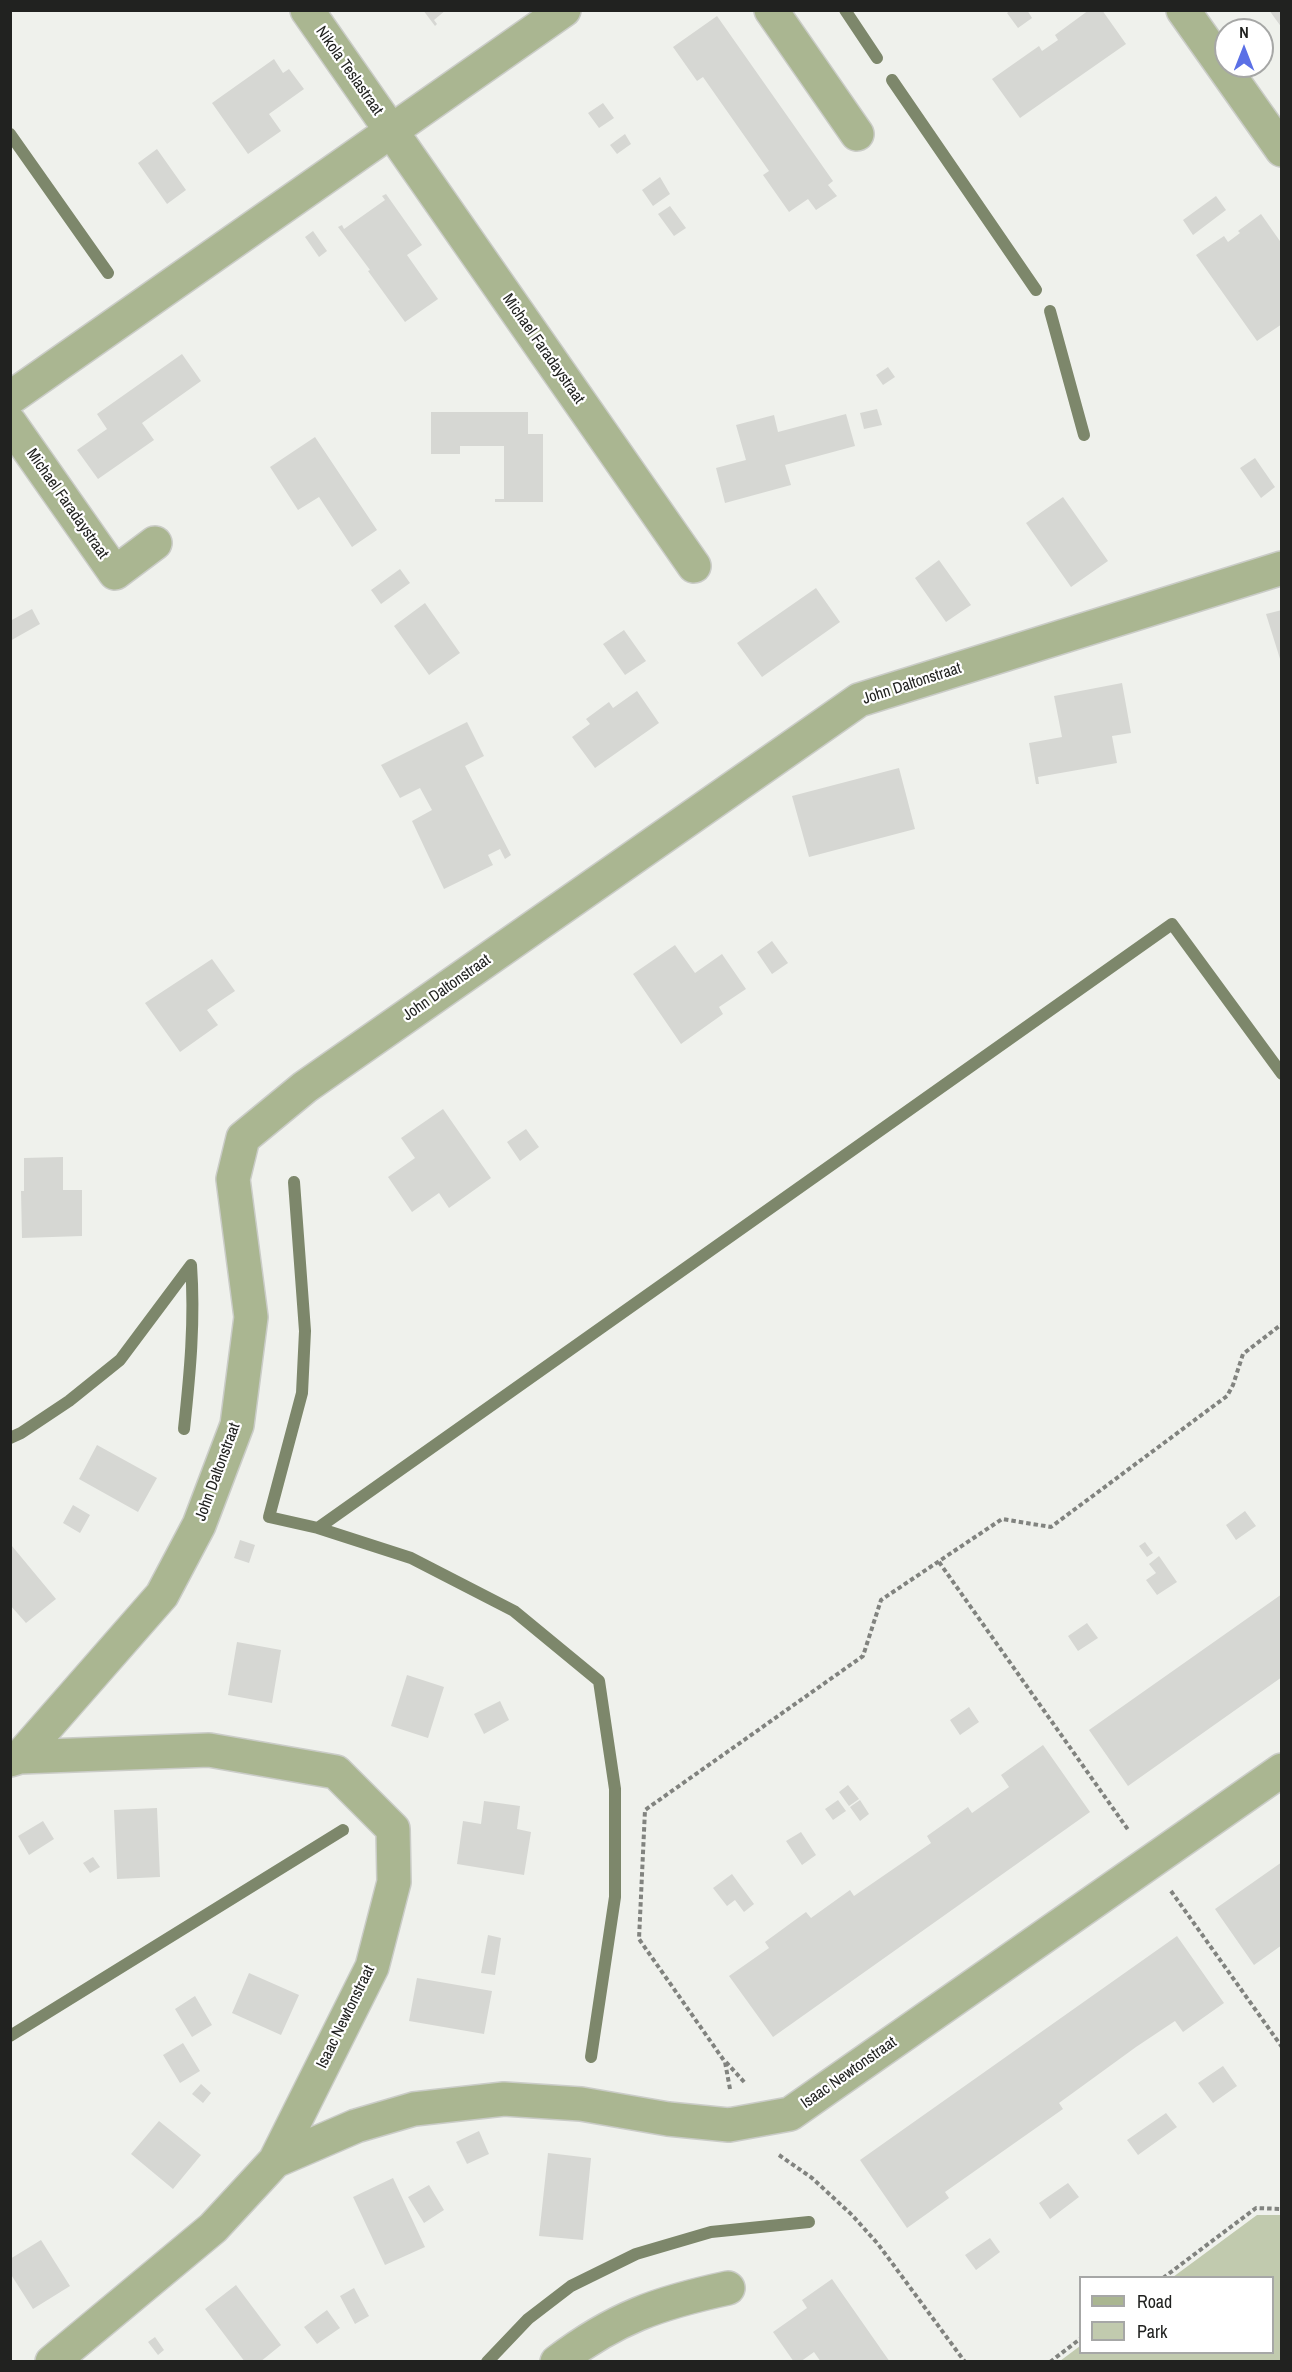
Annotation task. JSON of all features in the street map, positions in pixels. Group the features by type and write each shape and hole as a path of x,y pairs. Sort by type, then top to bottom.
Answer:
{"street":[{"name":"Nikola Teslastraat","path":"307,10 391,132"},
{"path":"14,389 391,132 564,10"},
{"path":"771,10 858,134"},
{"path":"1183,10 1281,150"},
{"name":"Michael Faradaystraat","path":"391,132 694,566"},
{"name":"Michael Faradaystraat","path":"10,423 115,573 155,543"},
{"name":"John Daltonstraat","path":"15,1759 162,1595 199,1525 237,1425 251,1317 233,1179 243,1138 305,1087 859,700 1281,568"},
{"name":"John Daltonstraat","path":"15,1759 209,1750 336,1772 393,1829"},
{"name":"Isaac Newtonstraat","path":"274,2161 356,2126 414,2109 504,2098 581,2104 668,2119 729,2125 790,2114 1281,1770"},
{"name":"Isaac Newtonstraat","path":"52,2361 213,2228 274,2161 372,1967 394,1881 393,1829"},
{"path":"557,2361 589,2338 634,2314 678,2299 728,2288"}],"path":[{"path":"965,2361 878,2244 812,2178 779,2156 758,2101 725,2062 639,1939 645,1810 863,1656 881,1600 1002,1519 1051,1527 1227,1396 1243,1354 1281,1324"},
{"path":"939,1562 1281,2047"},
{"path":"725,2062 730,2088 729,2125"},
{"path":"1164,2276 1256,2208 1281,2209"},
{"path":"1050,2361 1079,2340"}],"green space":[{"path":"1257,2215 1281,2215 1281,2361 1060,2361 1079,2347 1079,2354 1274,2354 1274,2276 1174,2276"}],"building":[{"path":"423,10 446,10 434,20 437,24 435,26"},
{"path":"1011,10 1027,10 1032,18 1018,28 1007,13"},
{"path":"1089,10 1102,10 1126,44 1020,118 992,79 1039,46 1042,51 1058,40 1055,35"},
{"path":"1269,10 1282,10 1282,28"},
{"path":"717,16 833,181 828,185 837,196 816,210 808,199 789,212 763,175 769,171 703,77 697,81 673,47"},
{"path":"274,59 283,73 289,69 304,89 269,114 281,131 248,154 212,103"},
{"path":"603,103 614,118 599,128 588,113"},
{"path":"625,134 631,144 617,154 610,145"},
{"path":"157,149 186,190 167,204 138,163"},
{"path":"660,177 670,194 653,206 642,190"},
{"path":"386,194 422,245 407,255 438,299 405,322 338,227 342,225 344,229 385,200 382,196"},
{"path":"1216,196 1226,210 1193,235 1183,220"},
{"path":"670,206 686,228 674,236 658,214"},
{"path":"1261,214 1282,244 1282,324 1257,341 1196,255 1224,236 1228,242 1240,233 1238,231"},
{"path":"313,231 327,251 319,257 305,237"},
{"path":"182,354 201,381 142,423 154,440 98,479 77,450 107,429 97,414"},
{"path":"888,367 895,377 883,385 876,375"},
{"path":"877,409 882,425 864,429 860,413"},
{"path":"431,412 528,412 528,434 543,434 543,502 495,502 495,499 504,499 504,446 460,446 460,454 431,454"},
{"path":"846,414 855,446 785,465 791,485 725,503 716,468 746,460 736,425 774,415 778,432"},
{"path":"315,437 377,530 352,547 319,497 298,510 270,467"},
{"path":"1255,458 1275,487 1261,498 1240,468"},
{"path":"1063,497 1108,561 1071,587 1026,523"},
{"path":"939,560 971,605 946,622 915,578"},
{"path":"400,569 410,583 381,604 371,590"},
{"path":"816,588 840,622 762,677 737,643"},
{"path":"425,603 460,653 429,675 394,626"},
{"path":"32,609 40,624 10,641 10,621"},
{"path":"1282,610 1282,662 1281,662 1266,614"},
{"path":"624,630 646,661 625,675 603,644"},
{"path":"1122,683 1131,733 1112,736 1117,763 1038,777 1039,784 1036,784 1029,743 1062,737 1054,696"},
{"path":"637,691 659,723 595,768 572,737 590,724 586,719 609,702 613,708"},
{"path":"467,722 484,756 465,766 511,855 505,859 500,849 488,855 493,865 444,889 412,821 432,810 420,788 400,798 381,765"},
{"path":"899,768 915,829 809,857 792,796"},
{"path":"772,941 788,963 772,974 757,952"},
{"path":"675,945 695,973 722,954 746,989 719,1007 723,1014 681,1044 633,974"},
{"path":"212,959 235,991 207,1010 218,1025 180,1052 145,1003"},
{"path":"443,1109 491,1178 449,1208 439,1193 412,1212 388,1177 415,1158 401,1138"},
{"path":"526,1129 539,1147 520,1161 507,1142"},
{"path":"63,1157 63,1190 82,1190 82,1236 22,1238 21,1191 24,1191 24,1158"},
{"path":"97,1445 157,1478 138,1512 79,1479"},
{"path":"73,1505 90,1515 80,1533 63,1523"},
{"path":"1245,1511 1256,1526 1236,1540 1226,1525"},
{"path":"240,1540 255,1545 249,1563 234,1558"},
{"path":"1145,1542 1153,1553 1147,1557 1139,1546"},
{"path":"12,1546 56,1599 26,1623 10,1605"},
{"path":"1159,1556 1177,1582 1157,1595 1146,1580 1156,1573 1149,1564"},
{"path":"1282,1594 1282,1677 1128,1786 1089,1730"},
{"path":"1087,1623 1098,1638 1078,1651 1068,1636"},
{"path":"237,1642 281,1650 272,1703 228,1695"},
{"path":"407,1675 444,1687 428,1738 391,1726"},
{"path":"500,1701 509,1720 484,1734 474,1714"},
{"path":"969,1707 979,1722 960,1735 950,1720"},
{"path":"1043,1745 1090,1812 773,2037 729,1976 769,1948 765,1942 806,1912 811,1918 850,1890 854,1896 931,1843 927,1836 968,1807 972,1813 1009,1787 1001,1775"},
{"path":"848,1785 859,1799 849,1806 839,1792"},
{"path":"838,1800 846,1811 833,1820 825,1809"},
{"path":"860,1800 869,1814 860,1821 850,1807"},
{"path":"484,1801 520,1806 517,1829 531,1832 524,1875 457,1864 463,1821 481,1824"},
{"path":"157,1808 160,1877 117,1879 114,1810"},
{"path":"43,1821 54,1839 29,1855 18,1836"},
{"path":"801,1832 816,1855 802,1865 786,1841"},
{"path":"93,1857 100,1867 90,1873 83,1863"},
{"path":"1282,1862 1282,1945 1254,1965 1215,1909"},
{"path":"732,1874 754,1904 744,1912 735,1900 727,1906 713,1888"},
{"path":"488,1935 501,1938 495,1975 481,1973"},
{"path":"1177,1936 1224,2003 1183,2032 1175,2021 1136,2047 1059,2103 1063,2109 945,2192 949,2198 907,2228 860,2160"},
{"path":"249,1973 299,1995 281,2035 232,2013"},
{"path":"417,1978 492,1991 484,2034 409,2021"},
{"path":"195,1996 212,2025 192,2037 175,2009"},
{"path":"183,2043 200,2071 180,2083 163,2055"},
{"path":"1223,2066 1237,2086 1213,2103 1198,2083"},
{"path":"201,2084 211,2093 203,2103 192,2094"},
{"path":"1166,2113 1177,2127 1138,2155 1127,2140"},
{"path":"159,2121 201,2155 173,2189 131,2154"},
{"path":"479,2131 489,2154 467,2164 456,2142"},
{"path":"548,2153 591,2158 583,2240 539,2236"},
{"path":"393,2178 425,2247 385,2265 353,2197"},
{"path":"1068,2183 1079,2197 1050,2219 1039,2203"},
{"path":"429,2185 444,2210 424,2223 408,2197"},
{"path":"990,2238 1000,2252 976,2270 965,2255"},
{"path":"41,2240 70,2286 33,2309 10,2273 10,2259"},
{"path":"832,2279 890,2362 821,2362 814,2352 800,2362 794,2362 773,2332 807,2308 802,2300"},
{"path":"236,2285 281,2345 260,2362 245,2362 205,2309"},
{"path":"354,2288 369,2316 355,2324 340,2296"},
{"path":"327,2310 340,2328 317,2344 304,2327"},
{"path":"155,2337 164,2350 158,2355 148,2342"}],"waterway":[{"path":"845,10 877,58"},
{"path":"892,80 1036,290"},
{"path":"10,134 108,273"},
{"path":"1050,311 1084,435"},
{"path":"318,1528 1172,924 1282,1074"},
{"path":"294,1182 305,1331 302,1393 269,1517 318,1528 411,1558 514,1611 599,1681 615,1789 615,1897 591,2057"},
{"path":"10,1438 69,1401 120,1360 191,1265 192,1327 184,1429"},
{"path":"10,2036 343,1830"},
{"path":"487,2362 528,2319 571,2286 636,2254 711,2232 809,2222"}]}
